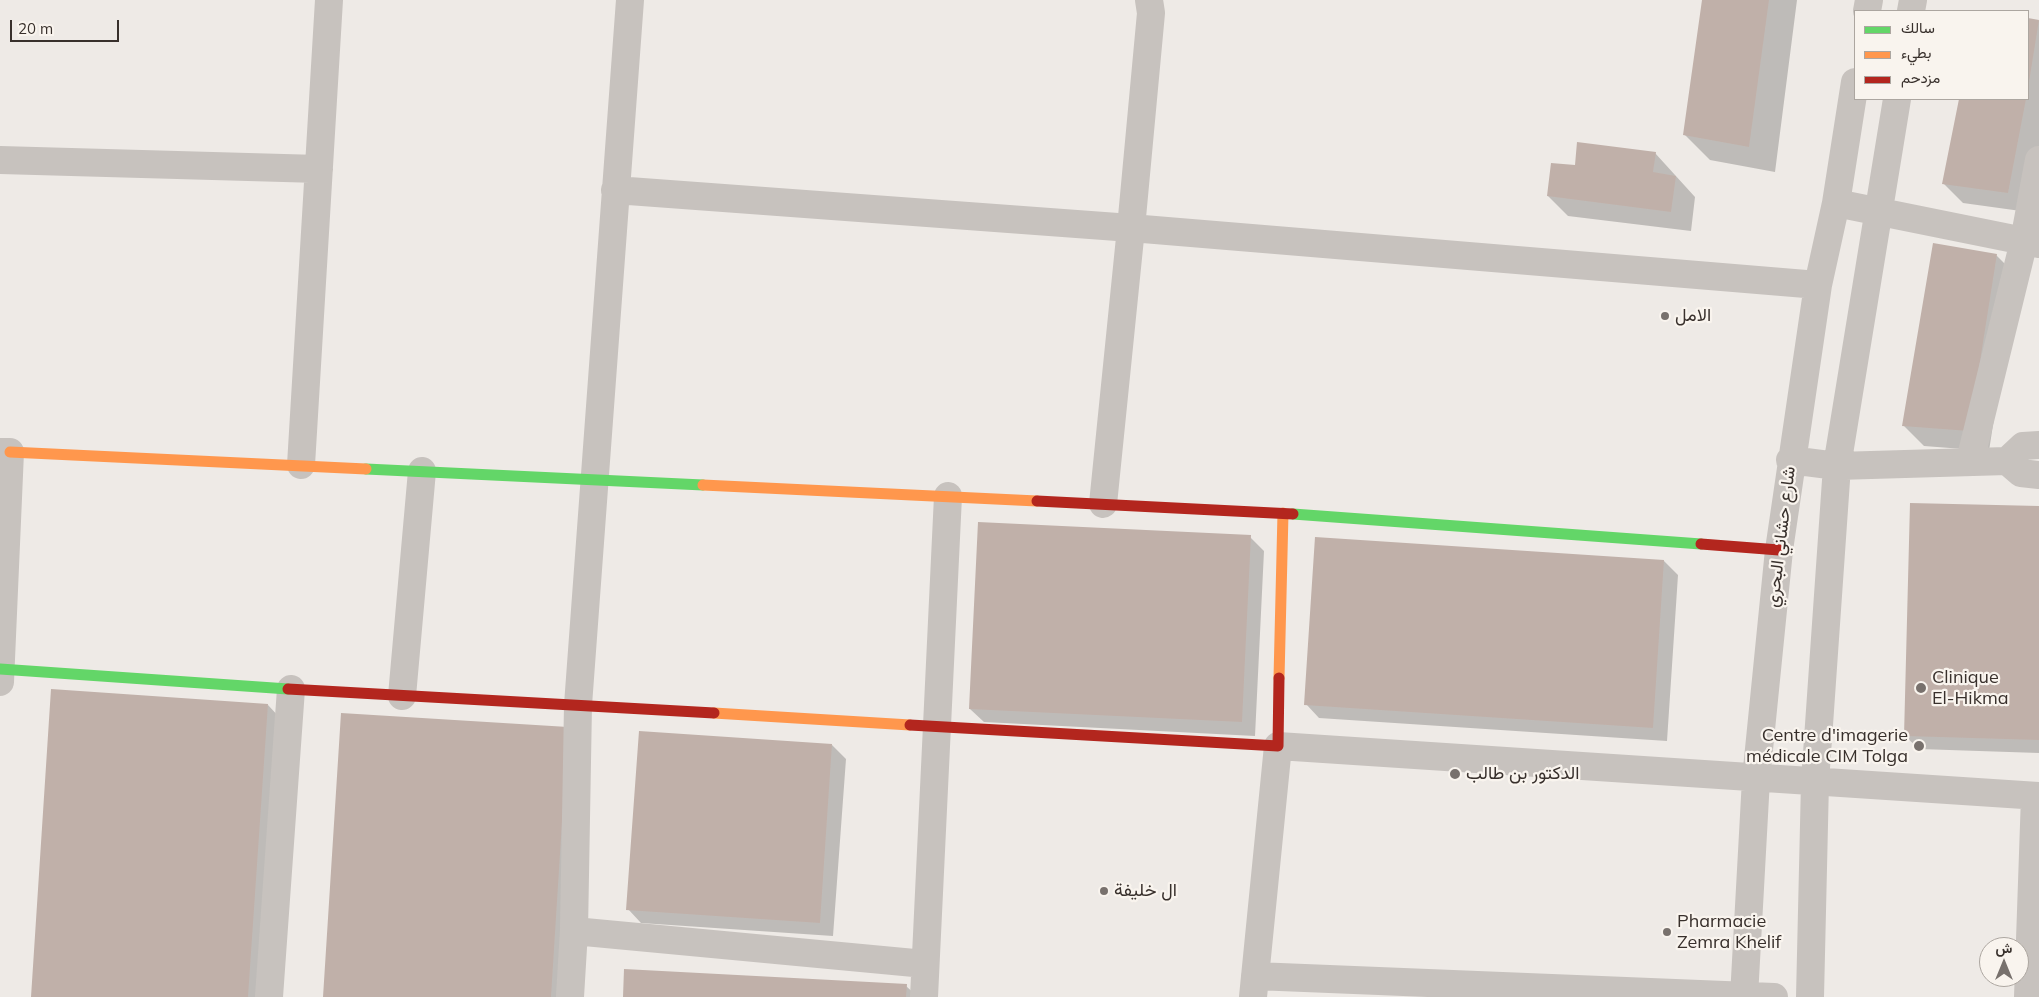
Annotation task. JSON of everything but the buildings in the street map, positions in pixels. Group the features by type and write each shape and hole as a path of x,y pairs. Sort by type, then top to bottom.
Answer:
{"street":[{"path":"301,465 329,0"},
{"path":"570,997 574,931 578,705 593,480 630,0"},
{"path":"1103,504 1151,12 1149,0"},
{"name":"شارع حشاني البحري","path":"1744,996 1756,780 1779,550 1790,460 1818,286 1836,203 1854,88"},
{"path":"1810,997 1815,782 1836,466 1897,100"},
{"path":"0,160 319,169"},
{"path":"1970,461 2032,243 2039,160"},
{"path":"615,190 1131,228 1818,286"},
{"path":"1836,203 2032,243"},
{"path":"2007,461 2022,446 2039,445"},
{"path":"1779,550 1283,513 5,452 0,673 1278,746 1756,780 2037,796 2028,997"},
{"path":"1790,460 1836,466 2007,461 2021,473 2039,475"},
{"path":"402,696 422,471"},
{"path":"924,997 948,496"},
{"path":"1283,513 1278,746 1254,986 1774,997"},
{"path":"269,997 291,689"},
{"path":"574,931 925,964"}],"traffic: fast":[{"path":"366,469 703,485"},
{"path":"1293,514 1701,544"},
{"path":"0,669 288,689"}],"traffic: slow":[{"path":"10,452 366,469"},
{"path":"703,485 1037,501"},
{"path":"1279,678 1283,513"},
{"path":"714,713 910,725"}],"traffic: jam":[{"path":"1037,501 1293,514"},
{"path":"1701,544 1779,550"},
{"path":"910,725 1278,746 1279,678"},
{"path":"288,689 714,713"}],"place":[{"name":"الامل","path":"1665,316"},
{"name":"Clinique El-Hikma","path":"1921,688"},
{"name":"Centre d'imagerie médicale CIM Tolga","path":"1919,746"},
{"name":"الدكتور بن طالب","path":"1455,774"},
{"name":"ال خليفة","path":"1104,891"},
{"name":"Pharmacie Zemra Khelif","path":"1667,932"}]}
